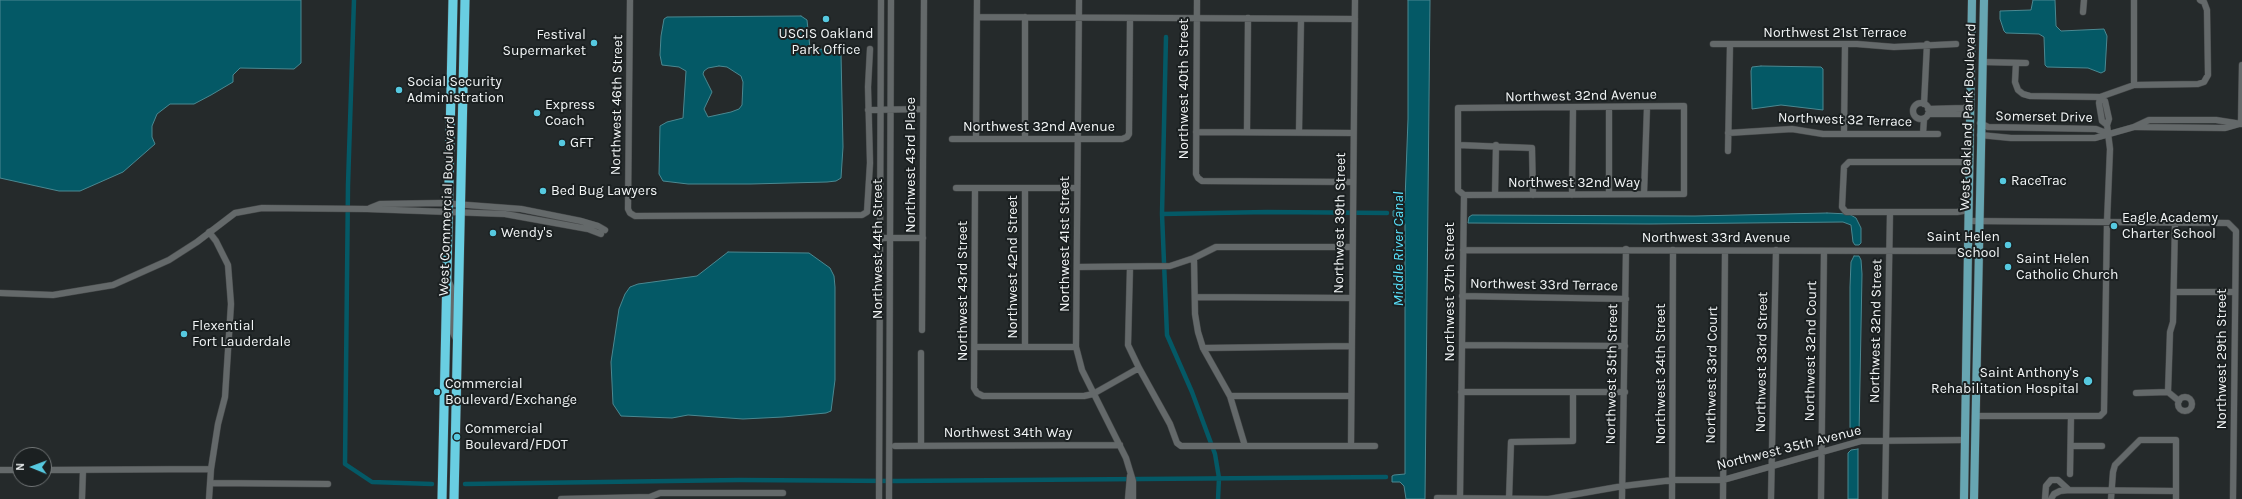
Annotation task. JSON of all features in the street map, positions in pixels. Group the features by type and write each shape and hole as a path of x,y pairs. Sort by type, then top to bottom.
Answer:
{"highway":[{"name":"West Commercial Boulevard","path":"442,499 453,0"},
{"name":"West Commercial Boulevard","path":"454,499 464,0"},
{"path":"445,340 452,348 451,402 456,417"}],"main road":[{"name":"West Oakland Park Boulevard","path":"1964,499 1972,0"},
{"name":"West Oakland Park Boulevard","path":"1974,499 1980,123 1984,0"},
{"path":"1970,120 1980,135"},
{"path":"1965,440 1975,455"}],"street":[{"name":"Northwest 46th Street","path":"628,210 630,0"},
{"name":"Northwest 44th Street","path":"879,496 881,0"},
{"name":"Northwest 44th Street","path":"889,496 889,469 892,444 890,238 891,0"},
{"name":"Northwest 43rd Place","path":"922,330 924,0"},
{"path":"976,139 977,0"},
{"name":"Northwest 41st Street","path":"1079,0 1076,347 1082,370 1126,458 1130,476 1131,497"},
{"name":"Northwest 40th Street","path":"1197,0 1196,174 1198,178 1202,181 1353,182"},
{"name":"Northwest 39th Street","path":"1350,446 1355,0"},
{"path":"2084,0 2084,12"},
{"path":"2134,0 2134,85"},
{"path":"2016,62 2015,82 2018,90 2023,94 2030,96 2100,98 2134,85 2198,84 2204,82 2208,75 2207,10 2204,2 2200,0"},
{"path":"977,17 1355,19"},
{"path":"1025,17 1025,139"},
{"name":"Northwest 32nd Avenue","path":"952,139 1122,139 1127,137 1129,134 1130,18"},
{"path":"1247,131 1248,18"},
{"path":"1299,132 1301,19"},
{"path":"881,38 891,37"},
{"name":"Northwest 21st Terrace","path":"1714,44 1844,44 1894,47 1927,44 1956,44"},
{"path":"1728,151 1730,44"},
{"path":"1844,44 1844,134"},
{"path":"1923,134 1927,111 1927,44"},
{"name":"Northwest 44th Street","path":"628,210 635,216 862,215 867,212 869,207 870,163 868,110 870,49"},
{"path":"1983,62 2026,62"},
{"path":"2241,124 2242,65"},
{"path":"1975,416 2100,416 2104,412 2107,222 2110,149 2107,125 2109,119 2103,109 2105,101 2100,98"},
{"path":"1927,111 1941,106 1964,108 1971,105"},
{"name":"Northwest 32nd Avenue","path":"1479,107 1496,109 1684,106 1684,194"},
{"name":"Northwest 37th Street","path":"1460,499 1464,195 1458,190 1458,108 1479,107"},
{"path":"1609,107 1609,194"},
{"path":"1644,194 1647,107"},
{"path":"1572,195 1574,108"},
{"path":"868,110 923,109"},
{"path":"1927,111 1964,114 1970,120"},
{"name":"Somerset Drive","path":"1980,135 2011,138 2095,138 2134,127 2149,120 2233,126 2241,124"},
{"name":"Somerset Drive","path":"1980,123 1988,128 2096,129 2108,134"},
{"name":"Somerset Drive","path":"2134,127 2209,128 2216,124 2241,124"},
{"name":"Northwest 32 Terrace","path":"1728,133 1792,129 1823,134 1938,134"},
{"path":"1196,132 1247,131 1353,133"},
{"path":"1458,145 1496,145 1532,148 1533,195"},
{"path":"1495,195 1496,145"},
{"path":"1969,210 1957,212 1846,212 1842,207 1844,167 1849,162 1970,162"},
{"path":"956,188 1077,188"},
{"name":"Northwest 43rd Street","path":"975,188 974,388 983,396 1082,396 1093,394"},
{"name":"Northwest 42nd Street","path":"1025,346 1026,188"},
{"name":"Northwest 32nd Way","path":"1464,195 1684,194"},
{"path":"0,293 53,295 113,285 169,260 234,213 262,208 449,208 521,216 601,234 598,226 528,210 461,209"},
{"name":"Northwest 32nd Street","path":"1885,499 1890,212"},
{"path":"1969,221 2175,223 2173,322 2170,332 2168,392"},
{"name":"Northwest 29th Street","path":"2175,223 2228,223 2236,231 2233,499"},
{"path":"208,232 216,241 228,265 231,304 225,397 218,424 211,469 209,499"},
{"path":"880,238 923,238"},
{"path":"1077,267 1170,266 1194,258 1216,247 1352,247"},
{"name":"Northwest 33rd Avenue","path":"1463,250 1626,249 1725,251 1968,251"},
{"name":"Northwest 35th Street","path":"1622,499 1625,392 1626,249"},
{"name":"Northwest 34th Street","path":"1672,499 1673,250"},
{"name":"Northwest 33rd Street","path":"1771,499 1776,250"},
{"name":"Northwest 33rd Court","path":"1723,499 1725,251"},
{"name":"Northwest 32nd Court","path":"1821,499 1824,251"},
{"path":"1194,258 1195,314 1203,348 1230,396 1245,446"},
{"path":"1130,267 1128,345 1170,424 1177,443 1181,446 1375,446"},
{"name":"West Commercial Boulevard","path":"446,276 452,289 452,331 458,341"},
{"path":"2174,292 2235,292"},
{"name":"Northwest 33rd Terrace","path":"1462,296 1626,299"},
{"path":"1195,297 1351,298"},
{"path":"2235,308 2242,307"},
{"path":"1462,345 1625,346"},
{"path":"1203,348 1351,346"},
{"path":"975,347 1076,347"},
{"path":"921,353 921,445"},
{"path":"1093,394 1139,368"},
{"path":"1461,392 1625,392"},
{"path":"2136,393 2168,392 2179,402"},
{"path":"1509,499 1511,442 1573,441 1574,393"},
{"path":"1230,396 1350,396"},
{"path":"2070,474 2071,416"},
{"path":"2234,419 2242,420"},
{"name":"Northwest 35th Avenue","path":"1437,498 1548,499 1622,486 1673,480 1723,480 1772,468 1821,451 1861,441 1886,439 1965,440"},
{"path":"2111,499 2115,465 2140,440 2176,440 2176,499"},
{"name":"Northwest 34th Way","path":"879,443 921,445 1120,446"},
{"path":"2071,446 2102,446"},
{"path":"52,470 211,469"},
{"path":"0,470 12,470"},
{"path":"82,499 83,470"},
{"path":"2049,499 2051,494 2045,490 2048,481 2058,480 2069,490"},
{"path":"210,483 328,484"},
{"path":"2049,499 2060,491 2069,490 2176,491"},
{"path":"561,499 650,497 660,493 783,493"}],"water":[{"path":"0,0 301,0 301,63 294,69 240,68 233,75 233,82 194,104 170,104 157,114 152,126 152,137 155,144 123,172 80,191 59,191 0,178"},
{"path":"1408,0 1430,0 1425,499 1406,499 1404,486 1400,482 1392,482 1392,476 1405,474 1405,224 1401,218 1393,216 1393,211 1403,206 1405,200 1408,119"},
{"path":"2033,0 2055,0 2056,26 2061,31 2104,29 2107,36 2105,71 2101,73 2088,68 2047,67 2045,65 2044,37 2039,34 2006,33 2000,19 2000,11 2031,10"},
{"path":"801,16 807,20 810,48 838,51 841,54 843,147 841,178 836,181 827,182 751,184 688,184 663,181 659,174 660,126 667,122 683,118 686,71 679,67 662,65 660,55 661,36 664,19 667,17","holes":["719,66 727,67 741,76 743,82 742,105 739,109 731,112 708,117 704,109 712,92 703,74 704,71 708,68"]},
{"path":"1752,67 1821,67 1823,69 1823,110 1781,105 1752,109 1751,71"},
{"path":"1827,213 1849,214 1856,218 1861,228 1861,243 1859,245 1855,245 1853,242 1851,225 1843,222 1650,224 1468,223 1469,217 1472,215 1695,216"},
{"path":"728,252 809,253 830,268 834,276 835,287 835,380 831,411 826,413 783,417 743,419 688,415 672,418 621,416 613,404 611,362 619,309 625,294 630,287 638,284 697,276"},
{"path":"1854,256 1859,256 1861,260 1862,274 1859,435 1853,436 1850,427 1850,287 1851,262"},
{"path":"1858,449 1858,499 1848,499 1848,453 1851,450"}],"waterway":[{"path":"354,0 348,185 345,464 372,482 432,484"},
{"path":"1162,214 1166,37"},
{"name":"Middle River Canal","path":"1218,499 1219,478 1215,454 1192,392 1167,335 1162,214 1267,212 1387,213"},
{"path":"465,484 739,480 897,481 1386,477"}],"place":[{"name":"USCIS Oakland Park Office","path":"826,19"},
{"name":"Festival Supermarket","path":"594,43"},
{"name":"Social Security Administration","path":"399,90"},
{"name":"Express Coach","path":"537,113"},
{"name":"GFT","path":"562,143"},
{"name":"RaceTrac","path":"2003,181"},
{"name":"Bed Bug Lawyers","path":"543,191"},
{"name":"Eagle Academy Charter School","path":"2114,226"},
{"name":"Wendy's","path":"493,233"},
{"name":"Saint Helen School","path":"2008,245"},
{"name":"Saint Helen Catholic Church","path":"2008,267"},
{"name":"Flexential Fort Lauderdale","path":"184,334"},
{"name":"Saint Anthony's Rehabilitation Hospital","path":"2088,381"},
{"name":"Commercial Boulevard/Exchange","path":"437,392"},
{"name":"Commercial Boulevard/FDOT","path":"457,437"}]}
